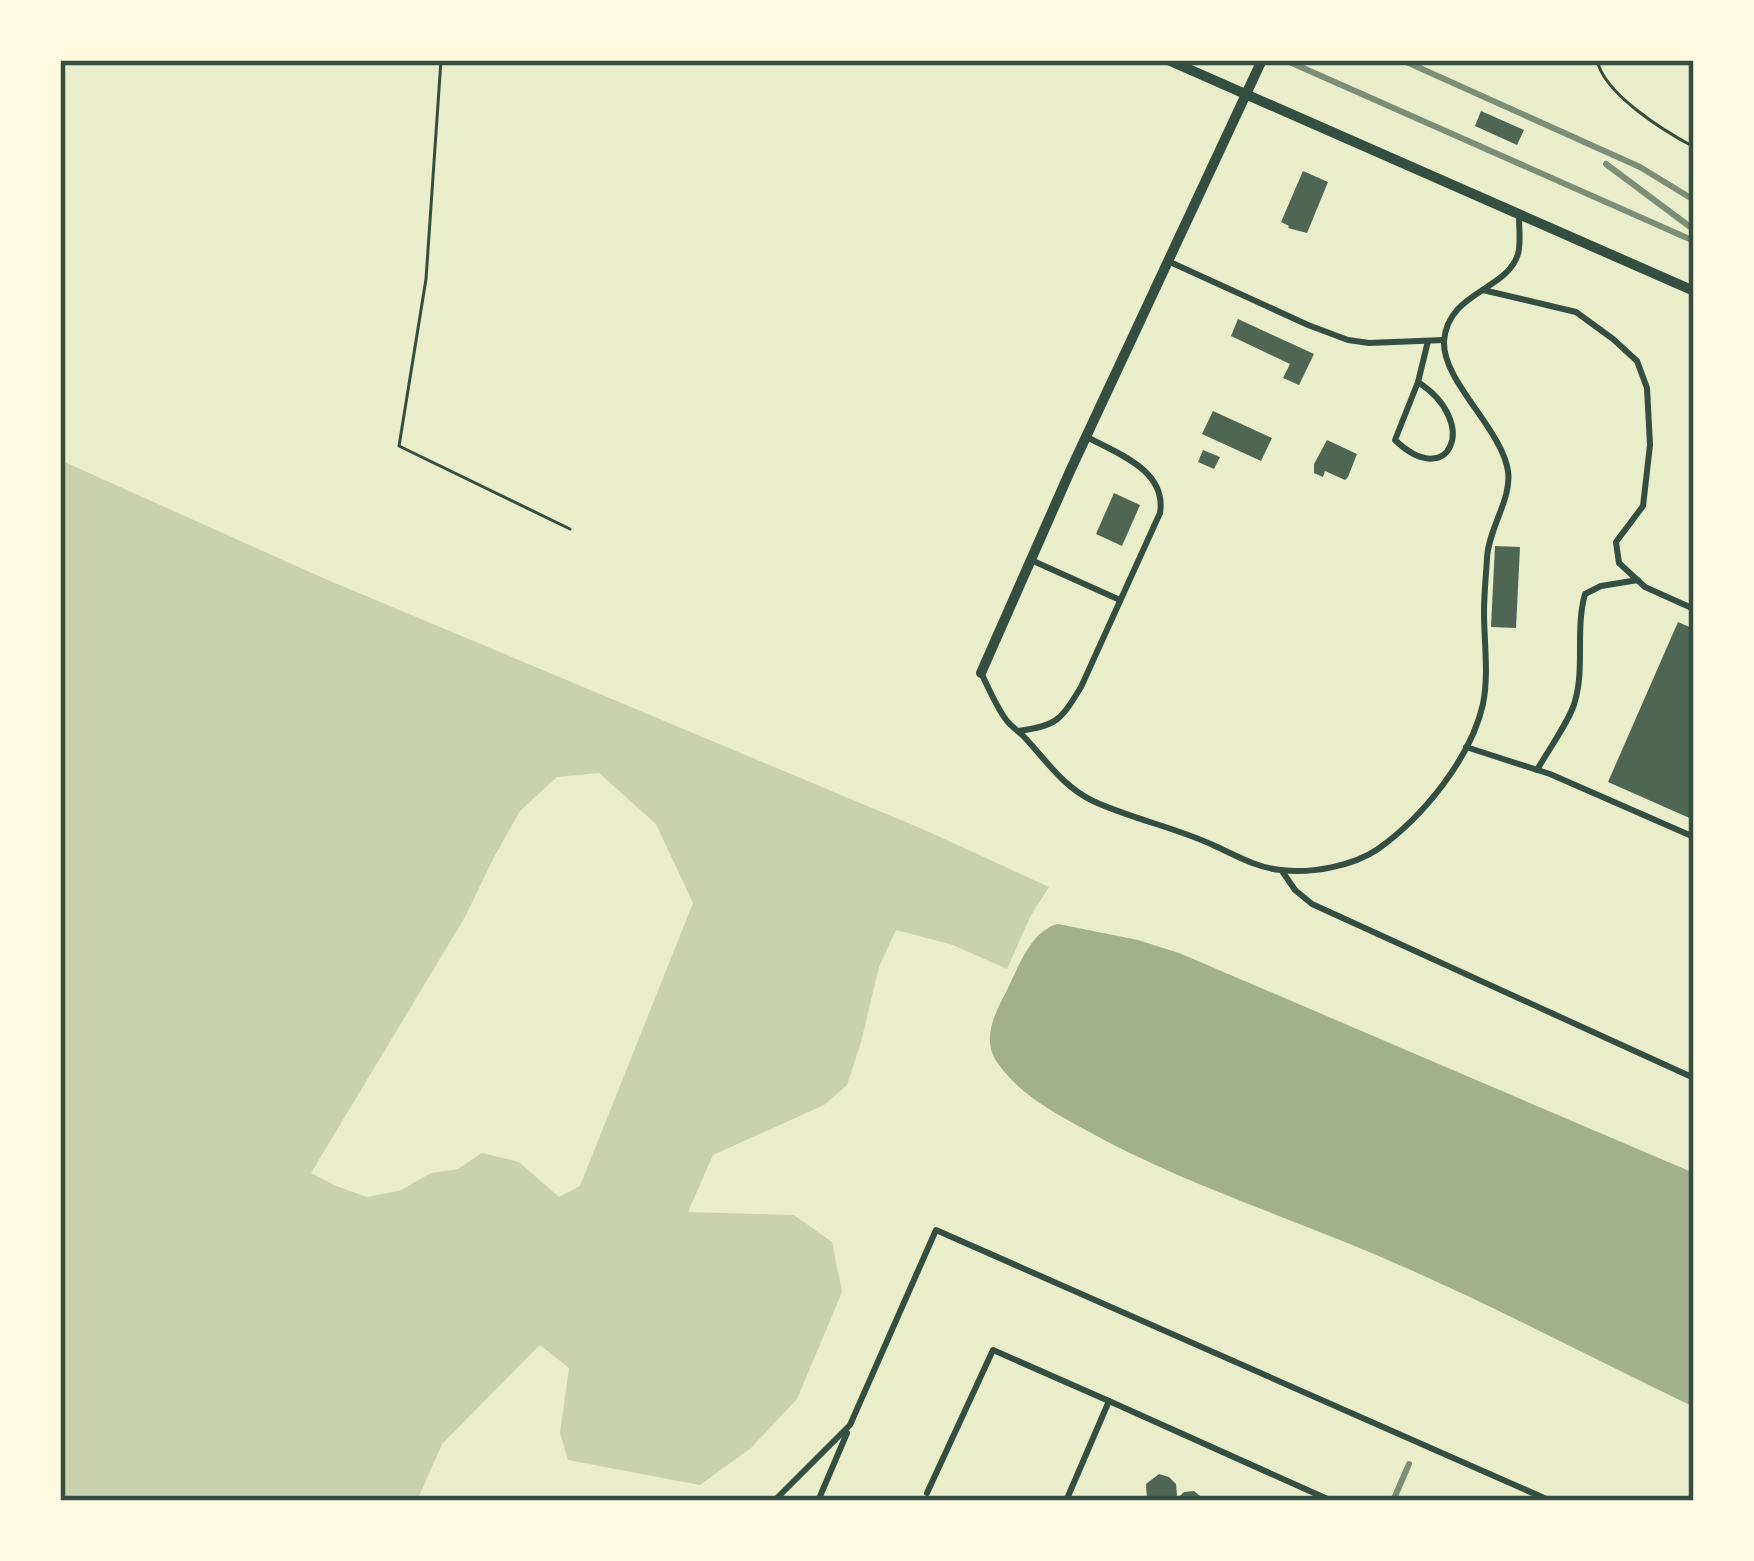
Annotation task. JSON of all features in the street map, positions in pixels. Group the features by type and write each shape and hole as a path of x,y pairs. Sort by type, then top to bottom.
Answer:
{"street":[{"path":"1168,60 1694,292"},
{"path":"981,673 1262,60"}],"lane":[{"path":"981,673 1007,720 1054,773 1090,800 1282,871 1352,862 1378,849 1449,778 1482,708 1488,542 1509,490 1507,465 1458,380 1444,340 1461,304 1514,263 1519,252 1519,215"},
{"path":"1168,262 1328,334 1369,343 1444,340"},
{"path":"1483,290 1576,312 1637,361 1646,388 1650,445 1642,506 1616,542 1619,563 1645,587 1694,609"},
{"path":"1418,382 1449,413 1455,433 1451,449 1435,459 1409,451 1395,440 1428,341"},
{"path":"1018,731 1047,728 1068,708 1160,513 1159,489 1135,463 1086,436"},
{"path":"1031,560 1120,600"},
{"path":"1537,770 1575,704 1579,618 1585,594 1601,586 1638,580"},
{"path":"1466,747 1537,770 1694,837"},
{"path":"1282,871 1312,904 1694,1078"},
{"path":"818,1501 935,1230 1551,1501"},
{"path":"927,1493 993,1350 1332,1501"},
{"path":"1066,1501 1109,1401"},
{"path":"774,1501 850,1424"}],"path":[{"path":"441,60 426,279 398,446 570,529"},
{"path":"1597,60 1599,71 1630,104 1694,147"}],"shaded area":[{"path":"60,460 323,578 927,831 1049,887 1007,969 953,945 896,930 879,967 847,1085 824,1105 713,1155 688,1212 794,1215 832,1242 842,1292 797,1399 751,1448 700,1485 568,1460 560,1433 569,1368 540,1345 442,1444 417,1501 60,1501","holes":["599,773 656,824 693,903 580,1186 559,1197 519,1162 482,1153 458,1169 431,1173 399,1191 367,1197 311,1173 465,917 520,811 557,777"]},
{"path":"1058,924 1179,953 1694,1173 1694,1407 1415,1272 1153,1164 1025,1092 997,1062 990,1033 1027,949 1041,933"}],"building":[{"path":"1481,111 1524,130 1517,145 1475,126"},
{"path":"1303,171 1328,182 1307,233 1281,222"},
{"path":"1238,319 1314,354 1299,385 1283,378 1290,364 1231,336"},
{"path":"1213,411 1272,438 1261,461 1202,434"},
{"path":"1327,440 1357,454 1345,480 1325,471 1323,477 1314,473"},
{"path":"1203,450 1220,457 1214,469 1198,462"},
{"path":"1114,493 1140,505 1122,546 1096,534"},
{"path":"1495,546 1520,547 1516,628 1491,627"},
{"path":"1678,622 1694,629 1694,820 1608,782"},
{"path":"1159,1474 1176,1484 1173,1501 1147,1499 1146,1484"},
{"path":"1194,1491 1206,1501 1175,1501 1184,1492"}],"railway":[{"path":"1285,60 1694,241"},
{"path":"1402,60 1640,167 1694,200"},
{"path":"1606,164 1693,229"},
{"path":"1393,1501 1409,1464"}]}
